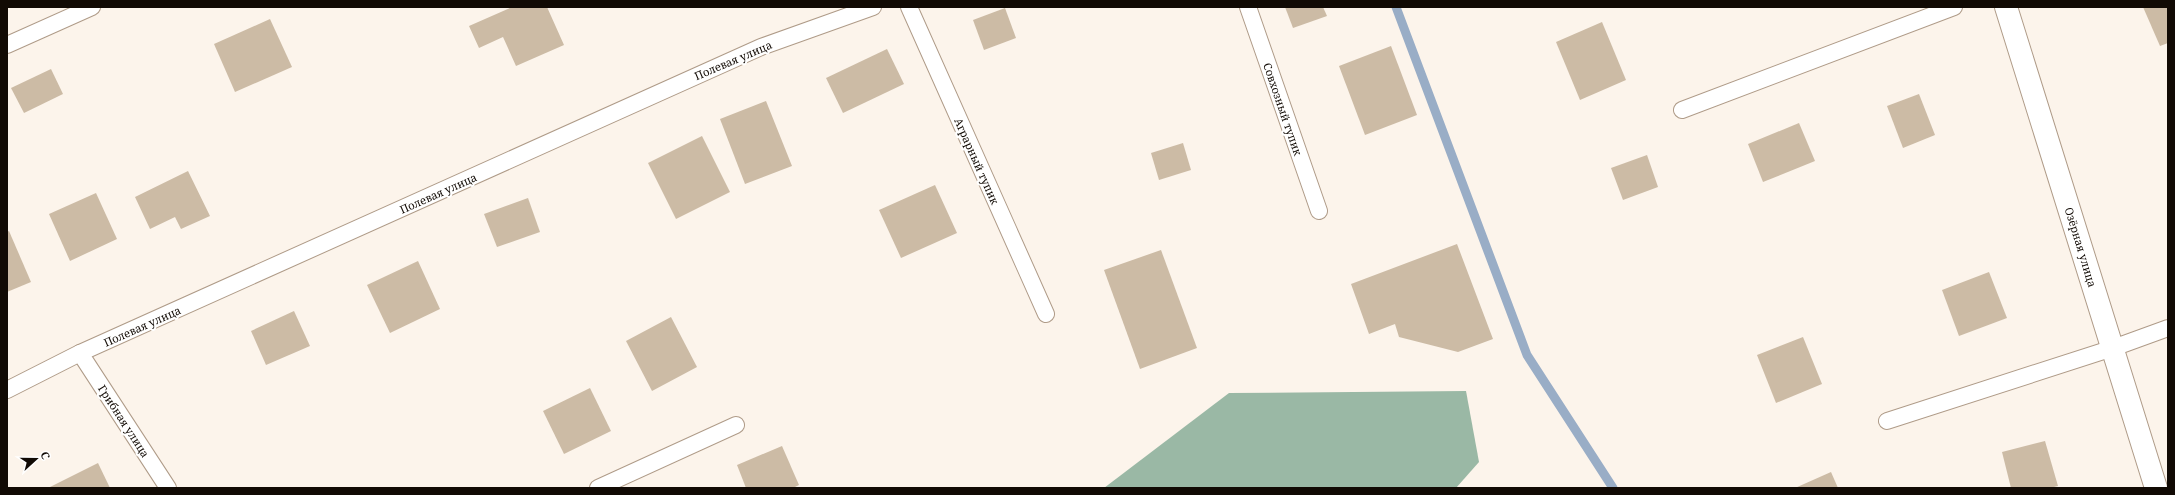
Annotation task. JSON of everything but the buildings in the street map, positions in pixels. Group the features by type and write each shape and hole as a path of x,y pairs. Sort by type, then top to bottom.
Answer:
{"street":[{"name":"Озёрная улица","path":"2006,7 2156,488"}],"lane":[{"path":"7,45 92,7"},
{"name":"Полевая улица","path":"7,390 80,353 761,47 873,7"},
{"name":"Аграрный тупик","path":"909,7 1046,314"},
{"name":"Совхозный тупик","path":"1248,7 1319,211"},
{"path":"1682,110 1954,7"},
{"path":"1887,421 2113,348 2168,328"},
{"name":"Грибная улица","path":"80,353 168,488"},
{"path":"598,488 736,425"}],"green space":[{"path":"1466,391 1479,462 1456,488 1104,488 1229,393"}],"waterway":[{"path":"1396,7 1527,355 1613,488"}]}
